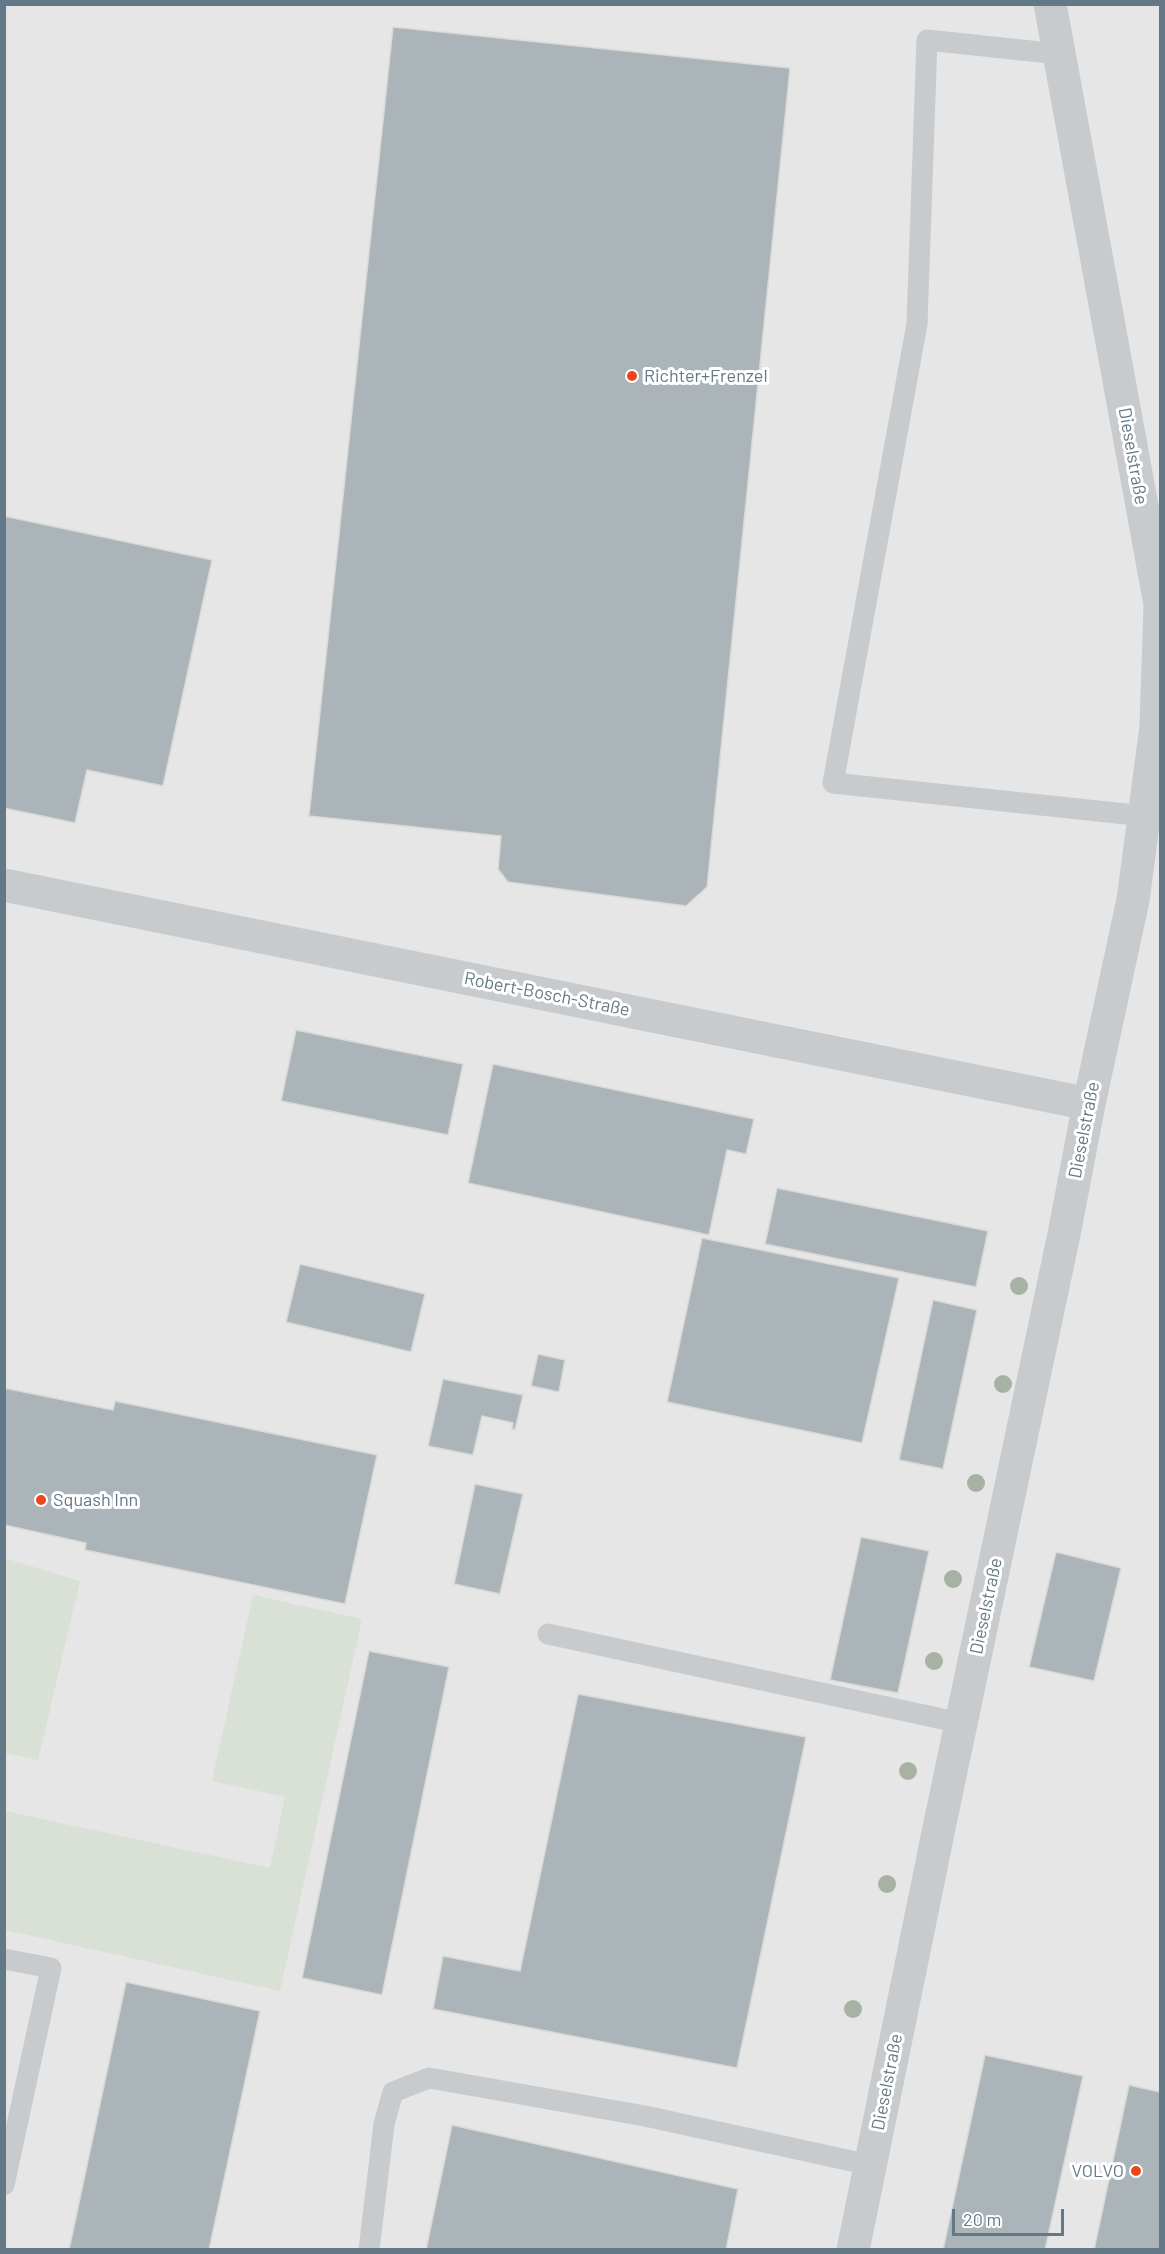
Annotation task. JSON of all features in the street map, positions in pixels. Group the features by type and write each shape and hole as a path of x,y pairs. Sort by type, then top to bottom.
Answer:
{"street":[{"name":"Dieselstraße","path":"854,2250 961,1723 1133,900 1156,728 1161,604 1050,4"},
{"name":"Robert-Bosch-Straße","path":"4,885 1089,1104"}],"lane":[{"path":"1059,54 927,40 917,324 833,783 1144,816"},
{"path":"548,1634 961,1723"},
{"path":"4,1959 51,1968 4,2185"},
{"path":"369,2250 384,2124 393,2092 429,2078 645,2116 870,2165"}],"shaded area":[{"path":"5,5 1160,5 1160,2249 5,2249"},
{"path":"4,1558 80,1581 38,1760 5,1753"},
{"path":"253,1595 362,1619 280,1991 5,1930 5,1811 270,1868 285,1797 212,1781"}],"building":[{"path":"393,27 790,68 707,887 686,906 508,882 498,869 501,836 309,816"},
{"path":"4,516 212,560 163,786 87,770 75,823 4,808"},
{"path":"296,1030 463,1064 448,1135 281,1101"},
{"path":"493,1064 754,1119 746,1154 727,1150 709,1235 468,1183"},
{"path":"777,1188 988,1231 976,1287 765,1244"},
{"path":"702,1238 899,1278 862,1443 667,1402"},
{"path":"300,1264 425,1294 411,1352 286,1322"},
{"path":"933,1300 977,1310 943,1469 899,1460"},
{"path":"538,1354 565,1360 559,1392 531,1386"},
{"path":"443,1379 523,1395 515,1430 512,1429 513,1423 482,1416 473,1455 428,1446"},
{"path":"4,1388 113,1410 115,1401 377,1455 345,1604 85,1550 86,1543 4,1525"},
{"path":"475,1484 523,1494 500,1594 454,1584"},
{"path":"861,1537 929,1551 898,1693 830,1680"},
{"path":"1056,1552 1121,1568 1094,1681 1029,1667"},
{"path":"369,1651 449,1667 382,1995 302,1978"},
{"path":"578,1694 806,1737 737,2068 433,2009 443,1956 520,1971"},
{"path":"126,1982 260,2011 209,2250 69,2250"},
{"path":"985,2055 1083,2076 1045,2250 943,2250"},
{"name":"VOLVO","path":"1129,2085 1160,2092 1160,2250 1094,2250"},
{"path":"452,2125 738,2189 726,2250 426,2250"}],"place":[{"name":"Richter+Frenzel","path":"632,376"},
{"name":"Squash Inn","path":"41,1500"},
{"name":"VOLVO","path":"1136,2171"}]}
